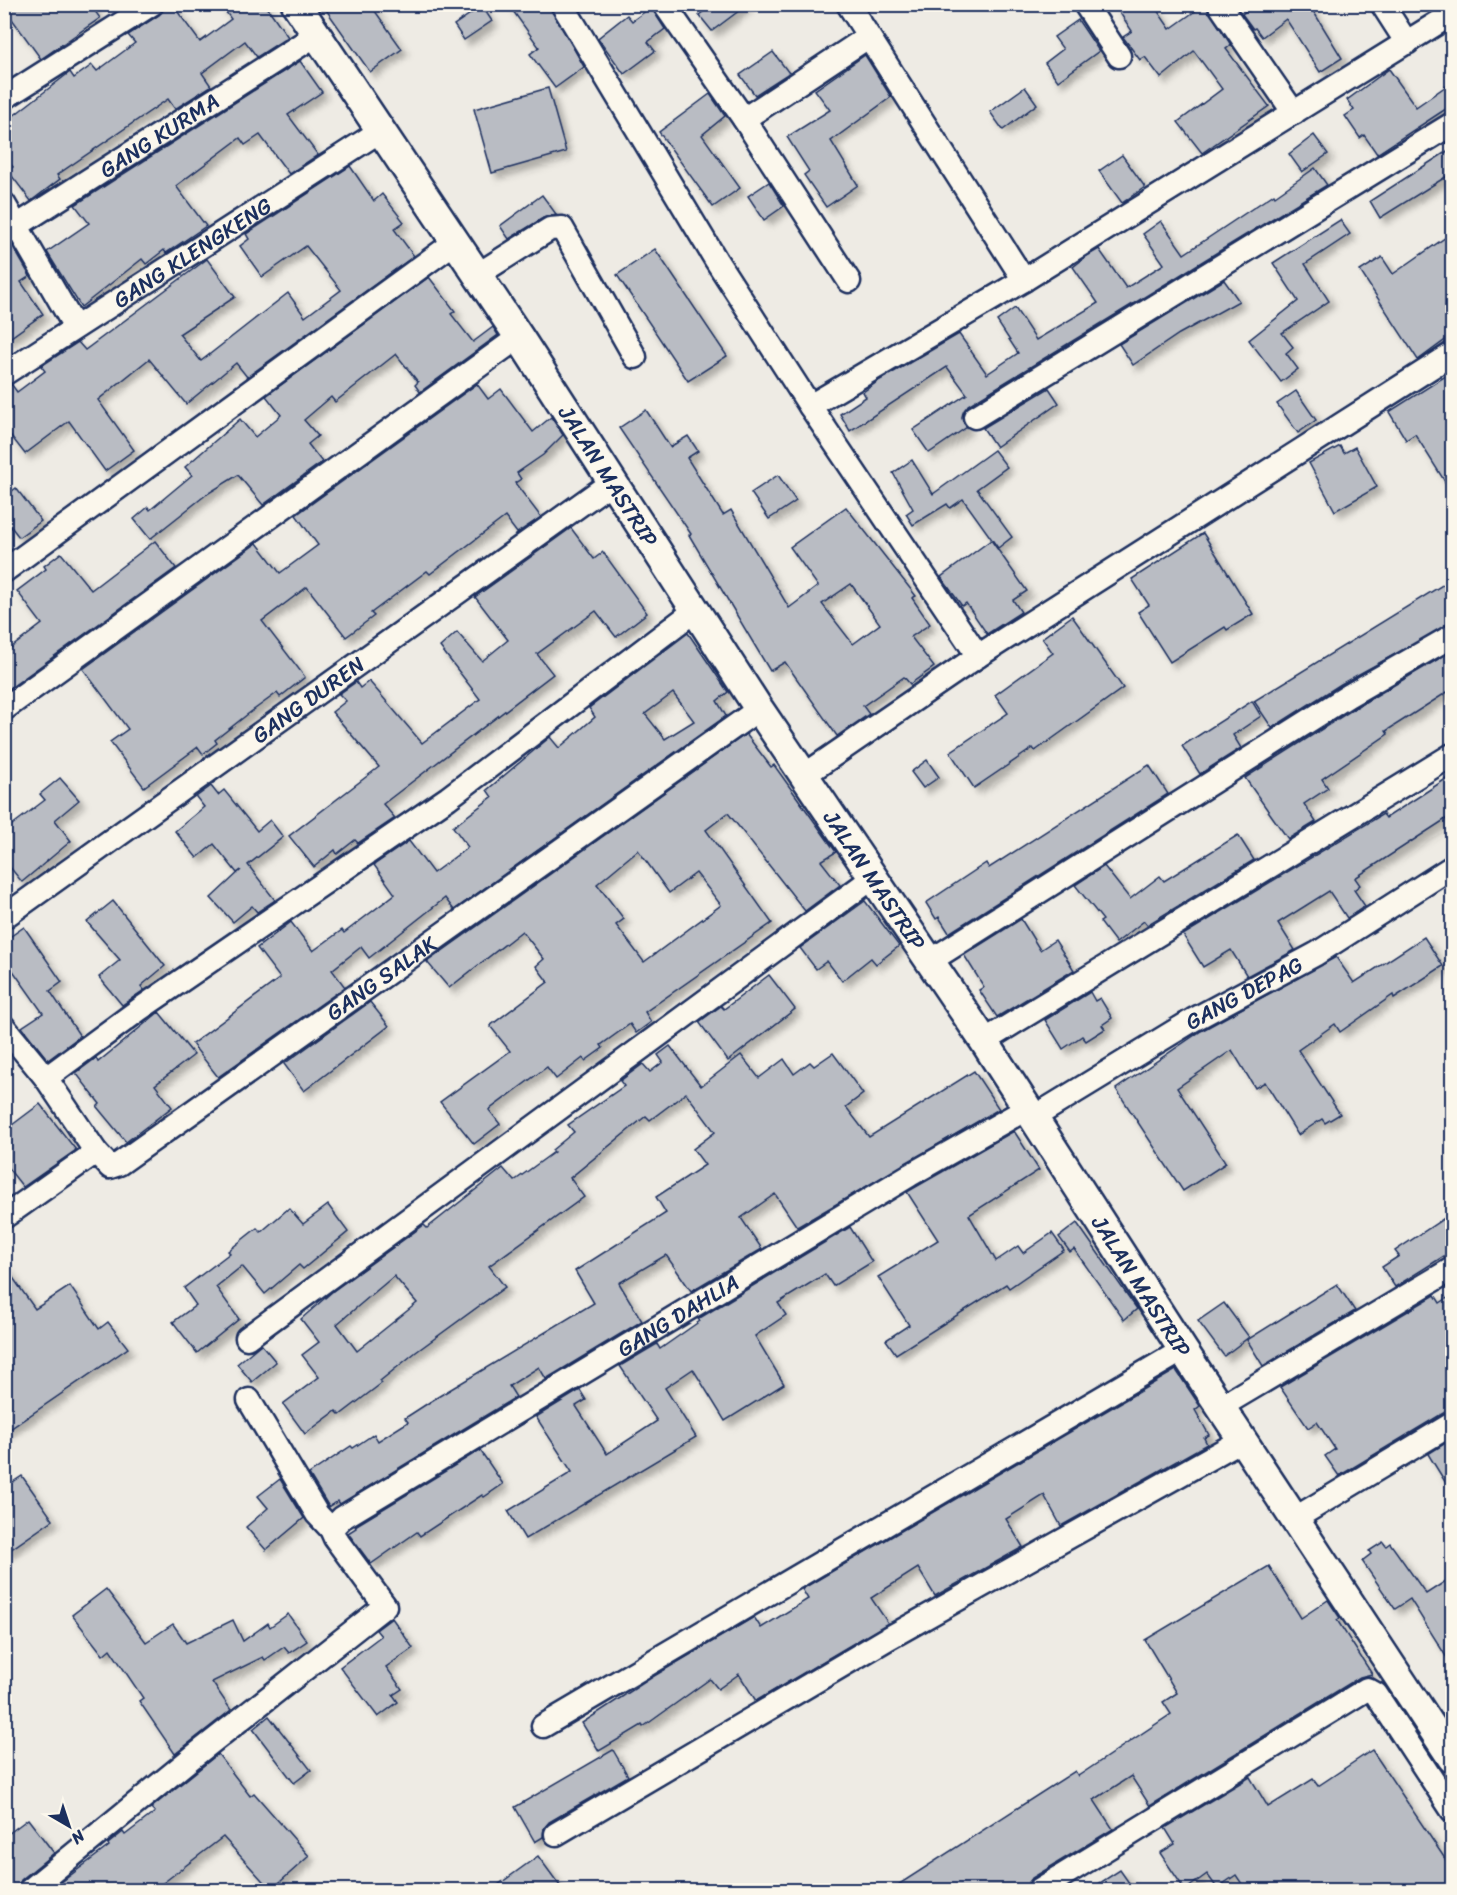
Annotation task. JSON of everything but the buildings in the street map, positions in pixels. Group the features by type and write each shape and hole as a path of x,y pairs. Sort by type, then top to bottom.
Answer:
{"main road":[{"name":"JALAN MASTRIP","path":"296,4 519,337 697,609 759,709 806,774 1031,1112 1220,1407 1452,1758"}],"street":[{"path":"4,98 152,4"},
{"path":"562,4 656,156 716,260 810,406 978,656"},
{"path":"664,4 744,119 849,281"},
{"path":"848,4 1024,280"},
{"path":"1084,4 1119,56"},
{"path":"1219,4 1294,113"},
{"path":"1382,4 1407,43"},
{"path":"810,406 1024,280 1452,14"},
{"name":"GANG KURMA","path":"11,230 316,35"},
{"path":"744,119 868,38"},
{"path":"975,417 1452,124"},
{"name":"GANG KLENGKENG","path":"4,374 380,131"},
{"path":"4,204 11,230 75,327"},
{"path":"477,275 550,229 562,228 635,357"},
{"path":"4,571 455,242"},
{"path":"4,709 519,337"},
{"path":"806,774 978,656 1452,354"},
{"name":"GANG DUREN","path":"4,917 612,482"},
{"path":"46,1078 140,1009 448,798 697,609"},
{"path":"930,961 1348,696 1452,636"},
{"name":"GANG SALAK","path":"96,1152 110,1167 119,1164 759,709"},
{"path":"984,1041 1452,755"},
{"name":"GANG DEPAG","path":"1031,1112 1193,1020 1317,954 1452,867"},
{"path":"248,1338 874,877"},
{"path":"4,1027 46,1078 96,1152 4,1217"},
{"name":"GANG DAHLIA","path":"331,1529 342,1518 910,1176 1031,1112"},
{"path":"1220,1407 1452,1269"},
{"path":"543,1726 1183,1350"},
{"path":"30,1890 194,1756 382,1611 385,1606 334,1538 331,1529 316,1515 249,1400"},
{"path":"1294,1519 1452,1424"},
{"path":"556,1834 887,1639 1242,1440"},
{"path":"1376,1694 1400,1678"},
{"path":"1039,1890 1367,1689 1376,1694 1452,1810"}]}
